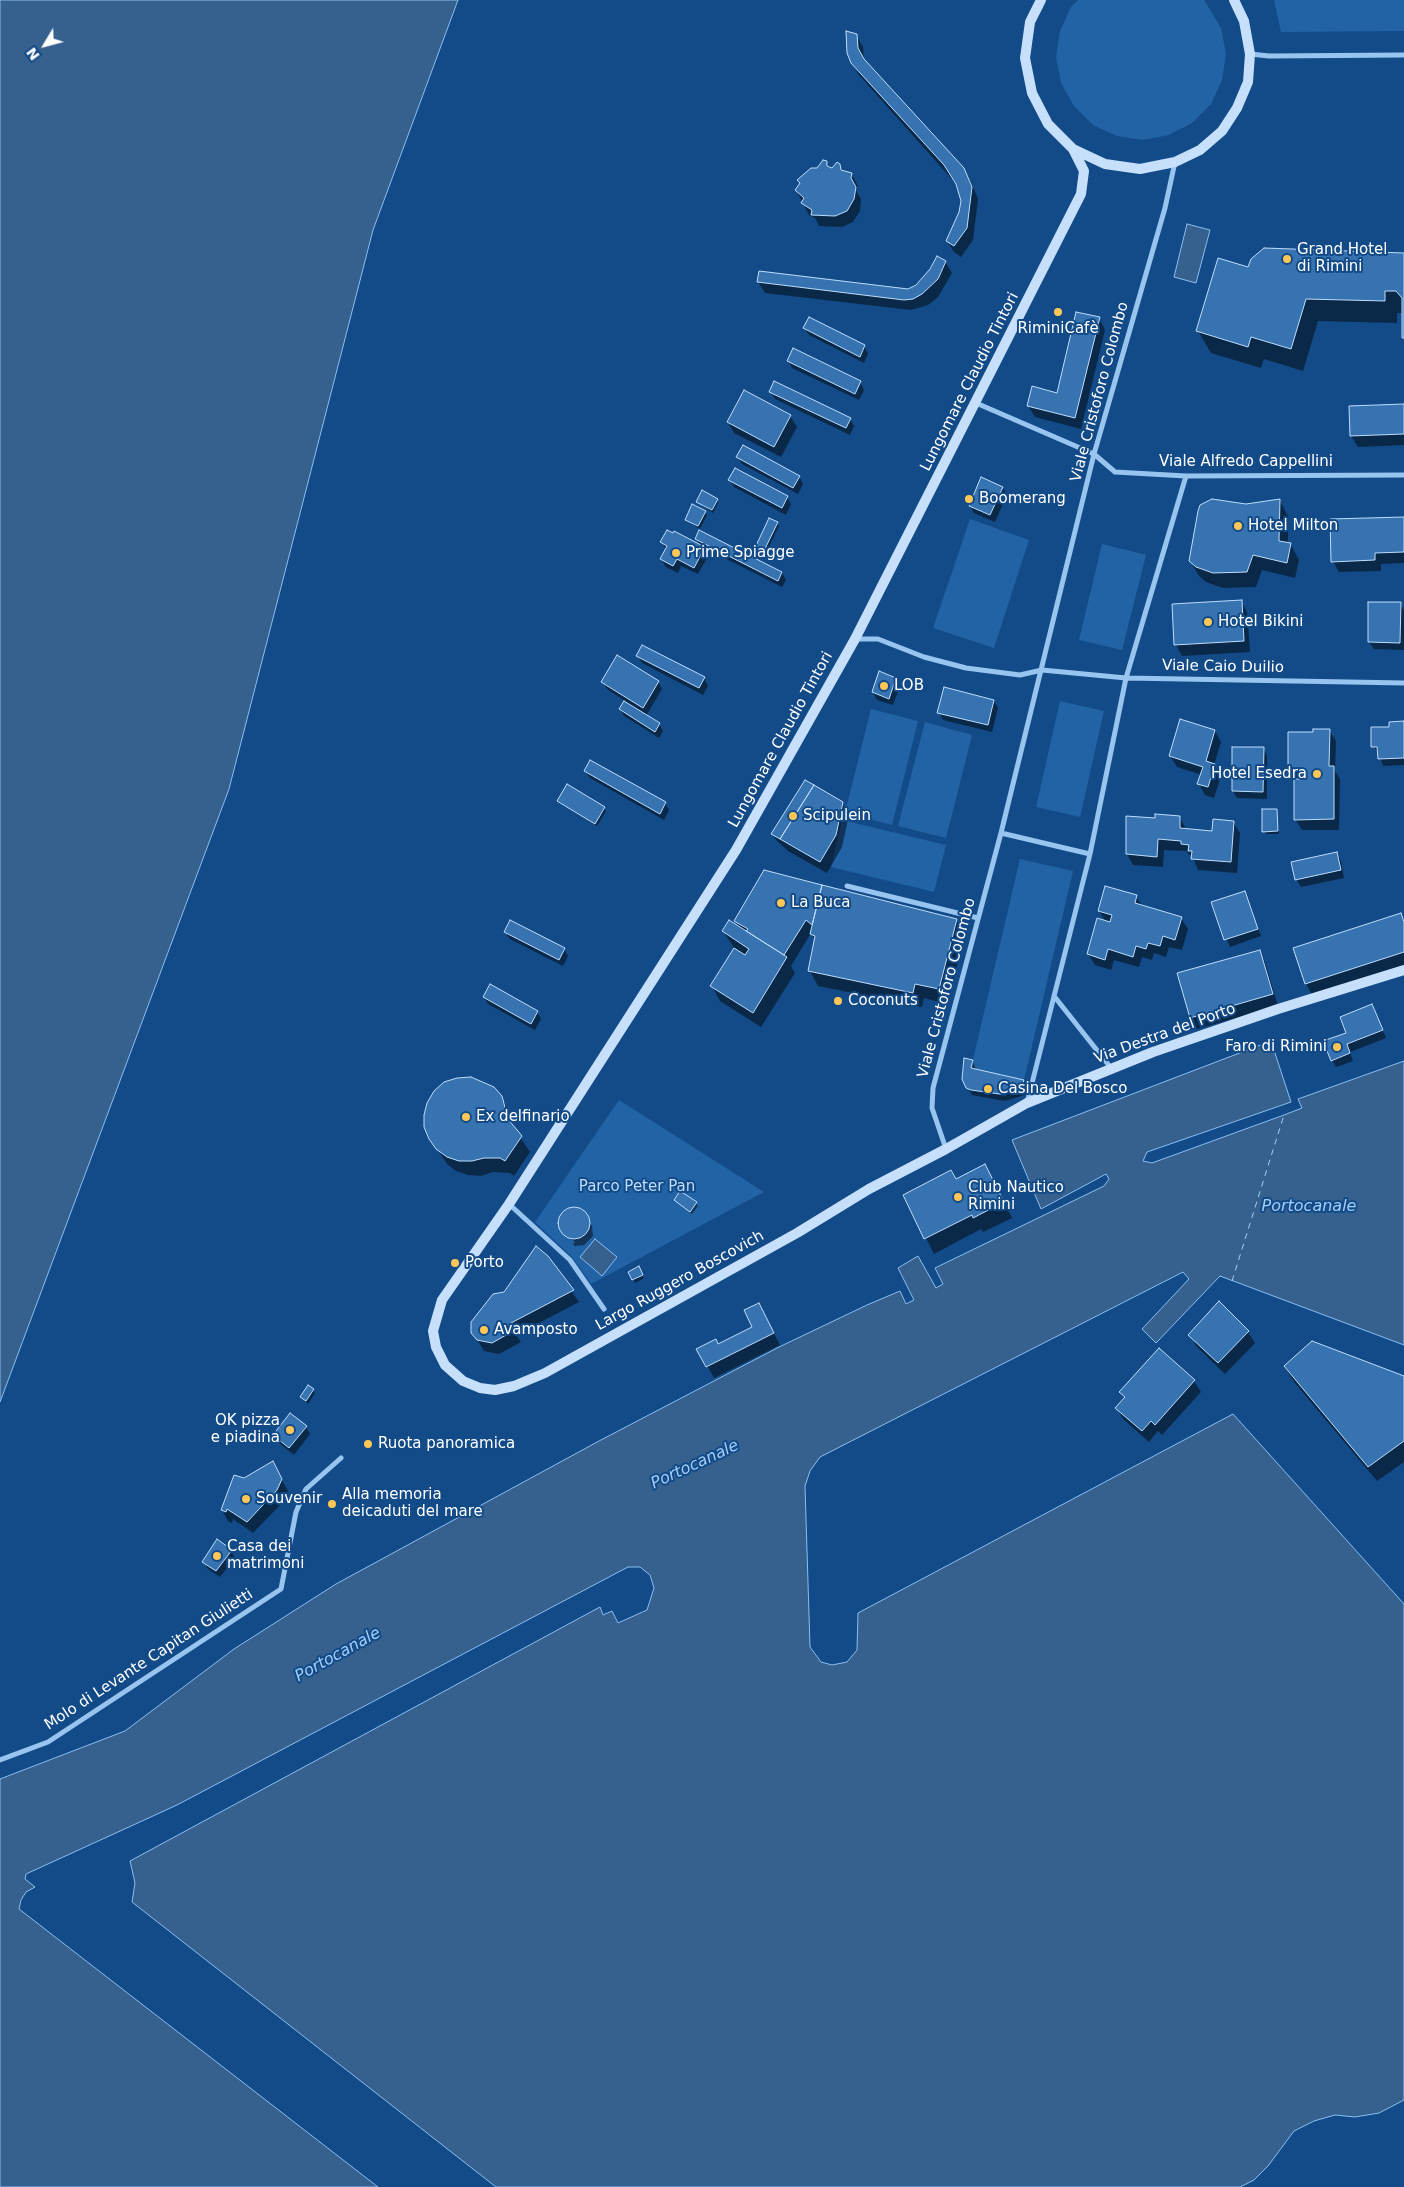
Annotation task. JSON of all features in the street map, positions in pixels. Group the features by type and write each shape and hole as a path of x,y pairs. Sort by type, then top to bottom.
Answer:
{"street":[{"path":"1041,0 1030,22 1025,58 1032,93 1048,124 1074,148 1105,164 1140,169 1175,162 1200,150 1222,132 1238,108 1248,82 1250,54 1244,21 1234,0"},
{"path":"1250,54 1270,56 1404,55"},
{"name":"Lungomare Claudio Tintori","path":"436,1314 448,1291 509,1204 741,842 855,639 1081,194 1084,171 1074,148"},
{"name":"Viale Cristoforo Colombo","path":"946,1149 932,1108 933,1088 1002,833 1094,454 1165,208 1175,162"},
{"name":"Viale Alfredo Cappellini","path":"976,404 1094,454 1115,472 1186,476 1404,475"},
{"path":"1027,1103 1090,854 1126,678 1186,476"},
{"name":"Viale Caio Duilio","path":"855,639 878,639 924,657 966,668 1020,675 1042,670 1126,678 1404,683"},
{"path":"1002,833 1090,854"},
{"path":"847,886 978,918"},
{"name":"Via Destra del Porto","path":"946,1149 1027,1103 1111,1068 1278,1009 1404,970"},
{"path":"1054,996 1111,1068"},
{"name":"Largo Ruggero Boscovich","path":"436,1314 433,1330 436,1347 445,1365 463,1380 480,1388 495,1390 514,1386 545,1373 789,1238 869,1189 946,1149"},
{"path":"509,1204 570,1260 604,1309"},
{"name":"Molo di Levante Capitan Giulietti","path":"0,1760 48,1742 281,1589 299,1504 306,1489 341,1458"}],"green space":[{"path":"1078,0 1204,0 1221,28 1226,54 1222,80 1211,104 1192,123 1169,135 1143,140 1117,136 1093,125 1074,106 1061,83 1056,57 1060,31 1071,7"},
{"path":"1274,0 1404,0 1404,31 1281,32"},
{"path":"970,519 1029,540 994,648 933,628"},
{"path":"1102,544 1146,555 1122,650 1079,640"},
{"path":"1060,701 1104,711 1080,817 1036,807"},
{"path":"871,709 918,721 892,825 845,813"},
{"path":"925,722 972,735 946,838 898,826"},
{"path":"842,820 946,845 934,892 831,867"},
{"path":"1020,859 1073,871 1024,1080 971,1068"},
{"name":"Parco Peter Pan","path":"619,1100 764,1192 591,1284 572,1257 535,1222"}],"water":[{"path":"0,0 458,0 373,230 229,789 0,1402"},
{"path":"1187,224 1210,230 1196,283 1174,277"},
{"name":"Portocanale","path":"1271,1041 1291,1102 1147,1152 1143,1161 1152,1163 1284,1115 1302,1108 1298,1099 1404,1061 1404,1345 1220,1276 1156,1343 1142,1329 1189,1279 1183,1272 820,1457 810,1471 805,1486 810,1647 821,1662 832,1665 847,1662 857,1650 858,1613 1233,1414 1404,1604 1404,2100 1379,2113 1355,2117 1335,2115 1314,2121 1294,2131 1268,2166 1254,2180 1240,2187 496,2187 132,1902 135,1883 130,1861 600,1607 603,1615 612,1611 618,1623 647,1610 654,1588 650,1575 640,1567 628,1567 177,1805 26,1874 25,1879 35,1887 26,1892 21,1900 19,1909 378,2187 0,2187 0,1779 125,1731 234,1649 336,1584 599,1441 779,1347 867,1305 900,1291 906,1304 914,1300 898,1268 918,1256 936,1288 943,1284 935,1268 1104,1186 1109,1179 1106,1174 1041,1209 1012,1140"},
{"path":"595,1239 617,1257 602,1276 580,1257"}],"building":[{"path":"846,31 857,34 858,48 864,59 964,168 972,187 967,228 954,246 946,241 959,212 961,201 956,184 944,165 851,63 847,53"},
{"path":"823,160 827,161 827,166 832,168 837,162 840,164 841,170 852,173 851,178 856,187 854,199 847,211 835,216 811,215 812,210 801,203 804,198 795,190 800,183 797,180 811,168 817,168"},
{"path":"1264,248 1404,253 1404,338 1402,338 1402,298 1396,291 1385,291 1385,301 1306,299 1291,349 1251,337 1248,347 1196,331 1218,258 1248,267 1251,259"},
{"path":"937,256 946,261 938,279 922,294 913,299 904,300 757,282 759,271 908,289 916,285 930,269"},
{"path":"1076,312 1100,317 1075,418 1027,406 1032,386 1057,393"},
{"path":"809,317 865,345 860,357 803,328"},
{"path":"793,348 861,381 855,394 787,361"},
{"path":"774,381 851,418 846,428 769,392"},
{"path":"744,390 791,415 774,447 727,422"},
{"path":"1404,404 1404,434 1350,436 1349,406"},
{"path":"743,445 800,476 793,488 736,457"},
{"path":"735,468 788,496 782,508 728,480"},
{"path":"981,477 1003,487 990,515 969,506"},
{"path":"702,490 718,499 712,510 696,502"},
{"name":"Hotel Milton","path":"1212,499 1246,504 1280,499 1279,541 1291,543 1287,563 1253,555 1247,572 1213,573 1196,567 1189,561 1198,511 1200,505"},
{"path":"692,504 706,511 698,526 685,520"},
{"path":"1404,517 1404,552 1375,553 1375,560 1331,562 1330,519"},
{"path":"769,518 778,522 762,555 754,550"},
{"path":"667,530 673,533 674,531 705,547 694,568 677,559 673,566 660,559 667,546 660,542"},
{"path":"699,530 782,572 778,581 695,539"},
{"name":"Hotel Bikini","path":"1242,600 1244,641 1174,645 1172,604"},
{"path":"1368,602 1401,602 1400,643 1368,642"},
{"path":"642,645 705,677 699,688 636,656"},
{"path":"617,655 659,681 643,708 601,682"},
{"path":"879,671 896,678 889,699 872,692"},
{"path":"944,687 994,700 988,725 937,713"},
{"path":"624,701 660,723 655,732 619,709"},
{"path":"1180,719 1215,730 1206,761 1215,764 1208,787 1197,784 1203,767 1169,756"},
{"path":"1404,721 1404,758 1378,759 1377,747 1371,747 1371,727 1389,727 1389,722"},
{"name":"Hotel Esedra","path":"1313,729 1330,729 1329,766 1334,766 1334,819 1294,820 1294,779 1300,779 1300,770 1288,770 1288,732 1313,732"},
{"path":"1232,747 1264,747 1263,792 1232,791"},
{"path":"590,760 666,802 660,814 584,771"},
{"path":"805,780 814,785 780,839 771,834"},
{"path":"567,784 605,807 595,824 557,801"},
{"path":"814,785 843,802 836,835 820,862 780,839"},
{"path":"1262,809 1277,809 1278,831 1262,832"},
{"path":"1155,814 1180,816 1180,828 1212,831 1213,819 1234,821 1231,862 1191,859 1192,851 1188,851 1189,845 1181,844 1181,841 1158,839 1157,857 1126,854 1126,816 1155,818"},
{"path":"1337,852 1341,870 1295,880 1291,862"},
{"name":"La Buca","path":"764,870 822,885 812,925 806,920 784,955 746,931 748,929 734,921"},
{"path":"822,885 957,919 939,989 915,984 913,993 808,971 815,936 810,934"},
{"path":"1105,886 1137,895 1135,903 1182,917 1175,940 1163,936 1160,946 1148,943 1146,949 1136,946 1133,957 1108,949 1105,960 1087,954 1097,918 1110,922 1112,915 1098,911"},
{"path":"1245,891 1258,929 1224,940 1211,902"},
{"path":"1401,913 1404,922 1404,952 1305,984 1293,948"},
{"path":"510,920 565,948 559,960 504,932"},
{"path":"729,920 787,957 753,1013 710,986 734,948 745,955 749,949 722,931"},
{"path":"1260,950 1273,994 1190,1018 1177,973"},
{"path":"490,984 538,1011 531,1024 483,997"},
{"path":"1372,1004 1383,1030 1347,1044 1350,1053 1331,1061 1323,1041 1346,1033 1340,1017"},
{"path":"964,1058 973,1060 971,1068 1024,1080 1021,1088 1000,1094 966,1088 962,1079"},
{"name":"Ex delfinario","path":"471,1077 494,1087 502,1096 508,1119 522,1136 505,1161 500,1158 484,1158 472,1161 459,1161 447,1157 436,1149 424,1127 427,1103 434,1091 444,1082 457,1078"},
{"path":"985,1164 1004,1202 973,1218 972,1215 924,1239 903,1195 951,1170 956,1179"},
{"path":"680,1191 697,1202 690,1212 674,1200"},
{"path":"574,1207 580,1208 585,1212 589,1217 589,1229 585,1234 580,1238 574,1239 568,1238 563,1234 559,1229 558,1223 559,1217 563,1212 568,1208"},
{"path":"536,1246 548,1256 574,1290 511,1323 515,1330 492,1343 477,1340 471,1333 471,1322 493,1294 504,1292"},
{"path":"639,1266 643,1275 632,1280 628,1272"},
{"path":"1219,1301 1249,1331 1218,1363 1188,1335"},
{"path":"759,1303 774,1333 706,1367 696,1349 716,1339 718,1344 752,1327 744,1310"},
{"path":"1312,1341 1404,1376 1404,1441 1368,1467 1284,1366"},
{"path":"1159,1348 1195,1380 1155,1425 1151,1421 1142,1431 1115,1408 1125,1397 1119,1392"},
{"path":"308,1385 314,1389 306,1401 300,1397"},
{"name":"OK pizza e piadina","path":"290,1413 307,1426 289,1448 273,1435"},
{"name":"Souvenir","path":"273,1461 282,1479 277,1490 247,1522 227,1509 226,1512 221,1510 234,1475 244,1478"},
{"name":"Casa dei matrimoni","path":"217,1539 232,1550 216,1571 202,1562"}],"ferry route":[{"path":"1232,1281 1284,1115"}],"place":[{"name":"Grand Hotel di Rimini","path":"1287,259"},
{"name":"RiminiCafè","path":"1058,312"},
{"name":"Boomerang","path":"969,499"},
{"name":"Hotel Milton","path":"1238,526"},
{"name":"Prime Spiagge","path":"676,553"},
{"name":"Hotel Bikini","path":"1208,622"},
{"name":"LOB","path":"884,686"},
{"name":"Hotel Esedra","path":"1317,774"},
{"name":"Scipulein","path":"793,816"},
{"name":"La Buca","path":"781,903"},
{"name":"Coconuts","path":"838,1001"},
{"name":"Faro di Rimini","path":"1337,1047"},
{"name":"Casina Del Bosco","path":"988,1089"},
{"name":"Ex delfinario","path":"466,1117"},
{"name":"Club Nautico Rimini","path":"958,1197"},
{"name":"Porto","path":"455,1263"},
{"name":"Avamposto","path":"484,1330"},
{"name":"OK pizza e piadina","path":"290,1430"},
{"name":"Ruota panoramica","path":"368,1444"},
{"name":"Souvenir","path":"246,1499"},
{"name":"Alla memoria deicaduti del mare","path":"332,1504"},
{"name":"Casa dei matrimoni","path":"217,1556"}]}
